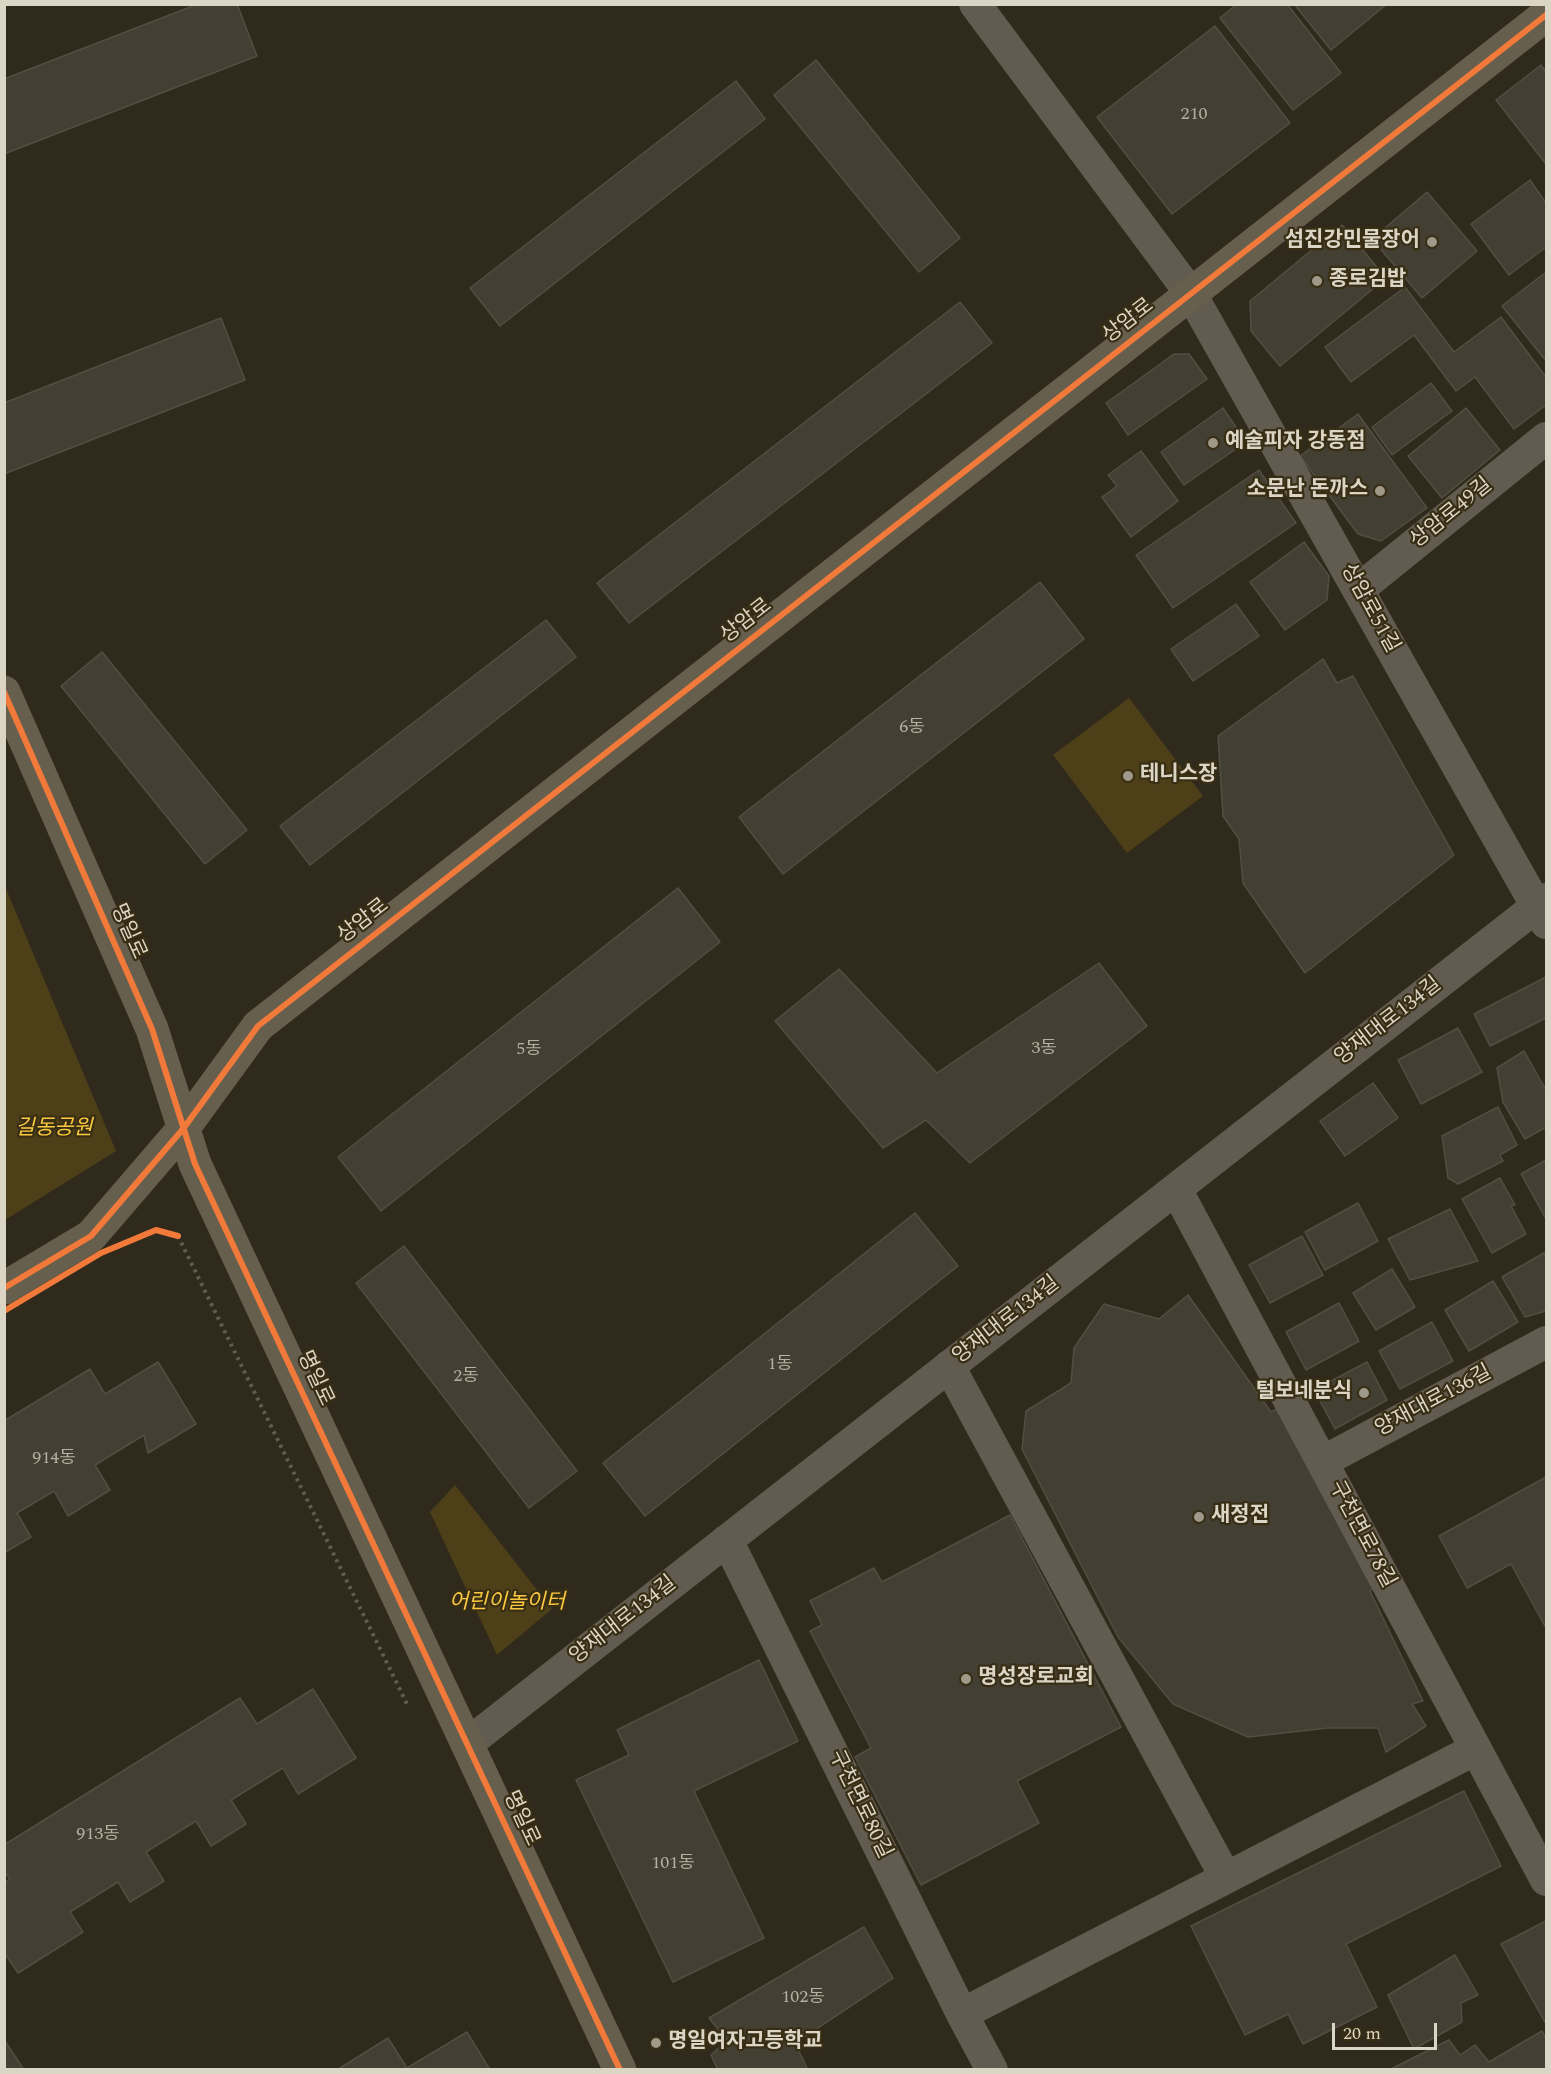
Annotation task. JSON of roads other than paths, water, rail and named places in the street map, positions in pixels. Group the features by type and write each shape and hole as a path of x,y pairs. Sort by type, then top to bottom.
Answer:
{"street":[{"path":"979,6 1191,294"},
{"name":"상암로","path":"4,1288 91,1236 183,1129 258,1026 1546,15"},
{"name":"상암로51길","path":"1191,294 1358,590 1543,910"},
{"name":"상암로49길","path":"1358,590 1546,438"},
{"name":"명일로","path":"4,692 152,1029 195,1164 620,2070"},
{"name":"양재대로134길","path":"467,1744 1176,1189 1543,910"},
{"name":"구천면로78길","path":"1176,1189 1546,1881"},
{"name":"양재대로136길","path":"1322,1462 1546,1342"},
{"path":"949,1366 1226,1878"},
{"name":"구천면로80길","path":"727,1540 992,2070"},
{"path":"962,2014 1476,1749"}],"place":[{"name":"섬진강민물장어","path":"1432,242"},
{"name":"종로김밥","path":"1317,281"},
{"name":"예술피자 강동점","path":"1213,443"},
{"name":"소문난 돈까스","path":"1380,491"},
{"name":"테니스장","path":"1128,776"},
{"name":"털보네분식","path":"1364,1393"},
{"name":"새정전","path":"1199,1517"},
{"name":"명성장로교회","path":"966,1679"},
{"name":"명일여자고등학교","path":"656,2043"}],"park label":[{"name":"길동공원","path":"54,1130"},
{"name":"어린이놀이터","path":"507,1604"}]}
